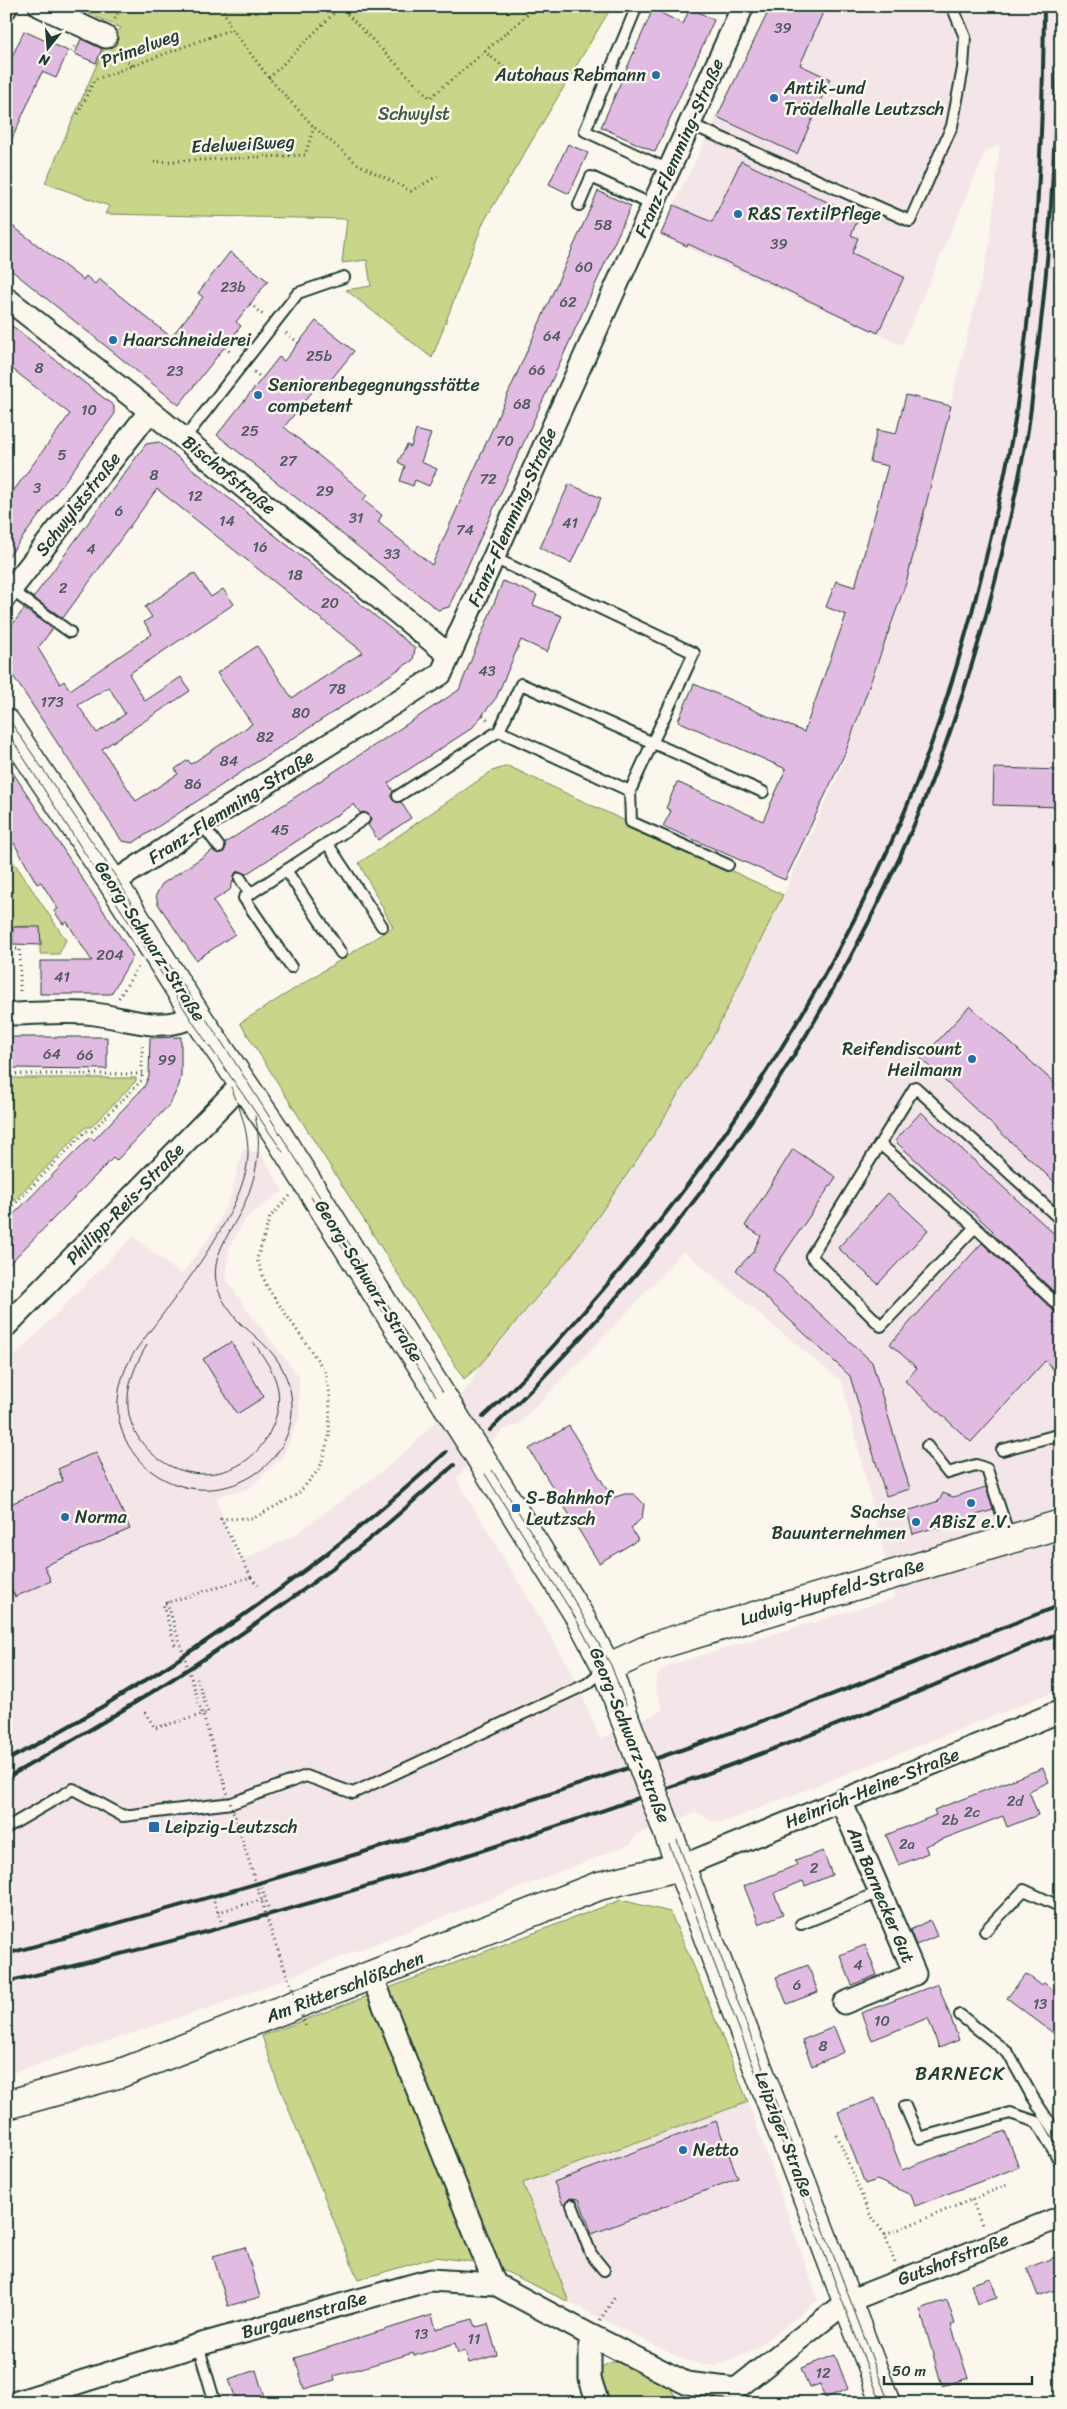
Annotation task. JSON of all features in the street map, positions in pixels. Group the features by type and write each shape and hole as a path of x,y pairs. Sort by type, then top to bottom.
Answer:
{"street":[{"path":"40,6 106,37"},
{"name":"Franz-Flemming-Straße","path":"113,883 202,824 441,674 690,124 737,8"},
{"name":"Bischofstraße","path":"6,298 150,411 449,655"},
{"name":"Schwylststraße","path":"9,593 150,411"},
{"name":"Georg-Schwarz-Straße","path":"6,723 306,1179 580,1617 607,1668 682,1866"},
{"path":"13,1014 96,1014 157,1025 182,1022 196,1014"},
{"name":"Philipp-Reis-Straße","path":"6,1326 243,1083"},
{"name":"Ludwig-Hupfeld-Straße","path":"607,1668 654,1646 1061,1524"},
{"name":"Heinrich-Heine-Straße","path":"682,1866 1061,1711"},
{"name":"Am Barnecker Gut","path":"841,1801 915,1974 844,2003"},
{"name":"Am Ritterschlößchen","path":"6,2105 121,2073 599,1886 682,1866"},
{"name":"Leipziger Straße","path":"682,1866 846,2302 886,2403"},
{"path":"372,1976 495,2284"},
{"name":"Gutshofstraße","path":"846,2302 1061,2217"},
{"name":"Burgauenstraße","path":"14,2403 198,2345 430,2280 495,2284 590,2335 686,2383 736,2389"},
{"path":"719,2403 846,2302"},
{"path":"590,2335 590,2379 598,2403"}],"lane":[{"path":"637,6 585,131 669,170"},
{"path":"690,124 910,221 952,126 963,68 964,37 952,6"},
{"path":"579,205 592,177 653,205"},
{"path":"184,439 298,293 344,276"},
{"path":"494,558 694,653 630,790 632,822 728,865"},
{"path":"9,593 70,632"},
{"path":"398,796 499,731 520,684 763,792"},
{"path":"499,731 630,790"},
{"path":"291,967 244,898 364,819"},
{"path":"202,824 219,847"},
{"path":"327,843 382,926"},
{"path":"286,870 341,953"},
{"path":"240,878 250,894"},
{"path":"975,1227 881,1326 811,1256 914,1087 1061,1220"},
{"path":"880,1144 975,1227 1061,1308"},
{"path":"1002,1450 1061,1434"},
{"path":"927,1446 948,1473 976,1465 987,1469 1010,1539"},
{"path":"6,1828 73,1789 123,1816 232,1803 306,1776 353,1793 586,1684 607,1668"},
{"path":"985,1931 1024,1890 1061,1907"},
{"path":"801,1924 880,1892"},
{"path":"960,2014 1008,2053 1032,2096 1061,2140"},
{"path":"905,2106 919,2138 1010,2113 1037,2122 1061,2163"},
{"path":"572,2205 591,2254 604,2270"},
{"path":"198,2345 215,2403"}],"path":[{"path":"221,6 232,29 269,78 314,127 356,163 411,192 441,174"},
{"path":"521,6 526,15"},
{"path":"269,78 340,7 430,98 538,6"},
{"name":"Primelweg","path":"78,114 94,80 232,29"},
{"path":"484,51 517,78"},
{"name":"Edelweißweg","path":"154,162 305,155 314,127"},
{"path":"96,1014 119,998 142,958 153,948"},
{"path":"6,949 20,949 13,1014"},
{"path":"6,1213 86,1131 92,1131 142,1080 142,1038"},
{"path":"6,1074 142,1074"},
{"path":"259,1587 251,1577 221,1519 254,1518 298,1494 320,1468 329,1436 330,1394 325,1371 267,1287 257,1259 270,1216 306,1179"},
{"path":"175,1645 163,1604 251,1577"},
{"path":"167,1602 263,1899 272,1934 306,2027"},
{"path":"145,1712 155,1728 208,1713 197,1678"},
{"path":"262,1887 263,1899 268,1908"},
{"path":"218,1912 263,1899"},
{"path":"214,1901 220,1921"},
{"path":"837,2135 869,2213 884,2235 902,2280"},
{"path":"884,2235 1007,2185"},
{"path":"972,2200 989,2245"}],"shaded area":[{"path":"771,6 1061,6 1061,1689 722,1823 707,1819 697,1812 637,1834 631,1844 223,2003 6,2075 6,1365 133,1236 181,1275 212,1233 223,1213 232,1193 243,1149 261,1154 283,1191 245,1219 229,1248 226,1278 249,1313 299,1376 299,1418 283,1456 250,1488 216,1497 238,1562 293,1536 384,1470 416,1442 470,1385 479,1366 653,1136 715,1033 783,895 843,764 903,595 989,248 1000,144 986,151 902,345 659,235","holes":["683,1251 842,1382 895,1598 669,1665 658,1674 655,1687 663,1710 600,1739 573,1673 456,1478 504,1429 517,1426 633,1306"]},
{"path":"748,2102 818,2300 758,2347 717,2366 702,2365 682,2359 569,2302 523,2183"}],"green space":[{"name":"Schwylst","path":"71,6 612,6 483,223 432,358 346,290 371,286 367,260 342,263 347,219 105,214 109,206 45,183 104,48 121,28"},
{"path":"508,766 783,895 715,1033 653,1136 572,1255 479,1366 464,1379 240,1023 393,927 359,863 492,771"},
{"path":"13,861 66,940 59,954 40,954 40,932 29,926 14,927 13,944 6,945 6,865"},
{"path":"6,1078 136,1078 136,1081 91,1127 86,1127 6,1209"},
{"path":"621,1900 670,1912 698,1976 748,2102 523,2183 569,2302 490,2264 435,2257 358,2280 276,2078 262,2036"},
{"path":"612,2362 623,2363 670,2386 678,2403 608,2403 599,2376 601,2367"}],"building":[{"name":"Antik-und Trödelhalle Leutzsch","path":"771,6 816,6 824,10 800,65 830,79 797,154 717,117"},
{"name":"Autohaus Rebmann","path":"690,8 714,20 655,152 601,127 653,9 683,24"},
{"path":"24,31 68,51 56,78 42,72 6,152 6,70"},
{"path":"81,39 102,49 96,63 75,54"},
{"path":"568,144 588,153 569,194 549,184"},
{"path":"741,161 859,217 851,235 858,238 852,253 904,277 878,333 688,244 687,246 661,234 674,205 712,222"},
{"path":"598,191 631,206 449,607 438,610 217,435 279,357 284,361 316,321 354,351 321,392 316,387 284,427 367,495 363,500 382,515 378,522 432,565"},
{"path":"6,221 83,280 86,276 95,284 99,279 171,337 203,297 198,293 230,252 268,281 236,322 241,326 179,405 6,266"},
{"path":"6,321 114,406 114,415 6,560 6,501 70,414 6,364"},
{"path":"906,395 951,406 906,583 846,751 785,880 663,826 671,811 666,808 677,782 763,821 786,769 678,721 694,684 804,732 846,615 826,607 836,581 855,587 888,466 870,462 877,430 896,434"},
{"path":"416,430 431,434 421,462 437,469 429,486 415,480 413,486 400,481 405,466 398,462 407,445 411,447"},
{"path":"159,442 415,648 413,660 133,843 122,841 6,665 6,633 24,609 53,628 38,648 60,684 64,681 70,690 152,634 144,622 152,617 145,607 194,573 211,597 223,589 234,604 129,674 145,701 181,677 190,691 102,749 136,801 178,774 175,769 188,760 191,764 252,724 217,673 257,646 292,698 363,652 157,489 63,618 33,598 146,444","holes":["109,687 125,714 97,733 78,705"]},
{"path":"569,484 601,498 571,563 540,548"},
{"path":"503,581 537,595 533,605 562,616 547,652 521,640 496,698 472,728 388,783 393,791 391,796 393,800 401,802 411,818 378,840 368,825 371,819 369,815 364,812 360,813 354,804 246,874 240,871 236,872 230,890 213,901 235,934 196,960 158,904 156,895 162,884 213,850 217,853 223,853 225,843 459,690"},
{"path":"6,762 133,956 111,994 40,994 40,961 92,961 67,922 63,924 54,911 58,909 41,882 37,884 14,843 6,847"},
{"path":"994,768 1061,770 1061,807 993,805"},
{"path":"13,927 40,927 41,945 13,944"},
{"path":"970,1006 1061,1089 1061,1188 921,1059"},
{"path":"6,1037 107,1037 107,1069 6,1068"},
{"path":"181,1037 181,1076 170,1104 116,1161 113,1158 6,1267 6,1222 90,1137 94,1140 144,1087 149,1076 150,1038"},
{"path":"921,1112 1061,1240 1061,1298 991,1233 993,1231 895,1141"},
{"path":"793,1149 836,1177 773,1270 872,1362 910,1489 886,1496 850,1376 736,1270 753,1252 761,1236 745,1226"},
{"path":"888,1193 928,1230 878,1284 838,1248"},
{"path":"982,1243 1056,1313 1061,1315 1061,1376 1045,1361 971,1442 905,1381 917,1368 890,1344"},
{"path":"231,1342 264,1397 237,1414 203,1359"},
{"path":"569,1426 612,1498 625,1494 634,1494 644,1504 642,1518 631,1528 638,1540 599,1563 529,1449"},
{"name":"Norma","path":"96,1452 130,1529 44,1566 51,1581 15,1597 6,1576 6,1506 63,1481 58,1469"},
{"path":"986,1487 993,1510 970,1517 970,1520 938,1530 937,1527 913,1534 907,1511 939,1501 943,1493 953,1497"},
{"path":"1043,1768 1049,1782 1029,1791 1038,1815 1007,1827 1003,1816 925,1846 928,1853 899,1865 886,1835 936,1815 934,1810"},
{"path":"823,1851 832,1875 805,1886 803,1881 774,1893 783,1914 759,1924 744,1886 797,1865 795,1861"},
{"path":"930,1920 937,1936 916,1945 910,1930"},
{"path":"865,1945 877,1975 852,1985 840,1955"},
{"path":"808,1965 818,1992 787,2004 776,1977"},
{"path":"1026,1974 1041,1985 1044,1983 1061,1996 1061,2039 1007,1998"},
{"path":"938,1984 959,2040 939,2048 928,2018 872,2040 861,2013"},
{"path":"834,2027 844,2052 812,2066 802,2040"},
{"path":"875,2098 902,2170 1005,2131 1019,2167 915,2206 911,2195 877,2180 865,2184 838,2112"},
{"name":"Netto","path":"716,2121 738,2178 592,2234 579,2199 570,2198 563,2205 554,2182"},
{"path":"245,2247 260,2297 228,2306 213,2256"},
{"path":"1061,2255 1061,2288 1038,2296 1027,2268"},
{"path":"991,2278 997,2298 977,2304 971,2284"},
{"path":"947,2300 955,2324 951,2325 968,2378 942,2386 920,2309"},
{"path":"432,2315 436,2329 473,2319 476,2327 488,2324 497,2355 469,2363 465,2351 458,2353 455,2343 414,2356 413,2353 334,2376 335,2380 304,2389 295,2358"},
{"path":"835,2355 848,2389 825,2398 820,2384 809,2388 801,2368"},
{"path":"256,2370 264,2397 245,2403 237,2403 229,2379"}],"tram line":[{"path":"6,715 118,880 148,933 231,1056 572,1597 611,1665 889,2403"},
{"path":"6,730 194,1024 283,1152"},
{"path":"231,1087 241,1112 247,1138 248,1156 244,1179 221,1229 205,1256 132,1356 120,1385 118,1415 125,1438 132,1451 151,1471 179,1485 207,1489 235,1484 259,1472 278,1452 289,1428 292,1400 283,1370 269,1349 237,1320"},
{"path":"241,1325 221,1297 215,1275 219,1254 244,1205 255,1173 258,1150 255,1116"},
{"path":"311,1197 576,1619 603,1670 881,2403"},
{"path":"147,1345 135,1368 128,1392 129,1416 133,1428 140,1440 155,1456 172,1467 191,1473 210,1474 229,1470 246,1460 261,1446 272,1427 278,1409 277,1383 269,1365 254,1343"}],"railway":[{"path":"483,1417 533,1368 612,1279 663,1217 758,1084 802,1014 842,942 879,868 912,794 951,685 981,580 1014,428 1028,315 1036,227 1041,139 1044,6"},
{"path":"490,1430 564,1356 634,1277 700,1193 762,1105 819,1013 870,919 915,823 952,726 975,656 1003,549 1028,431 1046,274 1056,96 1058,6"},
{"path":"6,1761 123,1694 236,1620 344,1540 446,1452"},
{"path":"6,1778 142,1699 273,1612 369,1539 454,1465"},
{"path":"6,1954 355,1855 529,1801 701,1743 791,1710 1061,1605"},
{"path":"6,1982 215,1930 422,1870 524,1837 727,1766 828,1728 1061,1632"}],"place":[{"name":"Autohaus Rebmann","path":"656,75"},
{"name":"Antik-und Trödelhalle Leutzsch","path":"774,98"},
{"name":"R&S TextilPflege","path":"738,214"},
{"name":"Haarschneiderei","path":"113,340"},
{"name":"Seniorenbegegnungsstätte competent","path":"258,395"},
{"name":"Reifendiscount Heilmann","path":"972,1059"},
{"name":"ABisZ e.V.","path":"971,1503"},
{"name":"S-Bahnhof Leutzsch","path":"516,1508"},
{"name":"Norma","path":"65,1517"},
{"name":"Sachse Bauunternehmen","path":"916,1522"},
{"name":"Leipzig-Leutzsch","path":"154,1827"},
{"name":"Netto","path":"683,2150"}],"district":[{"name":"BARNECK","path":"960,2073"}]}
